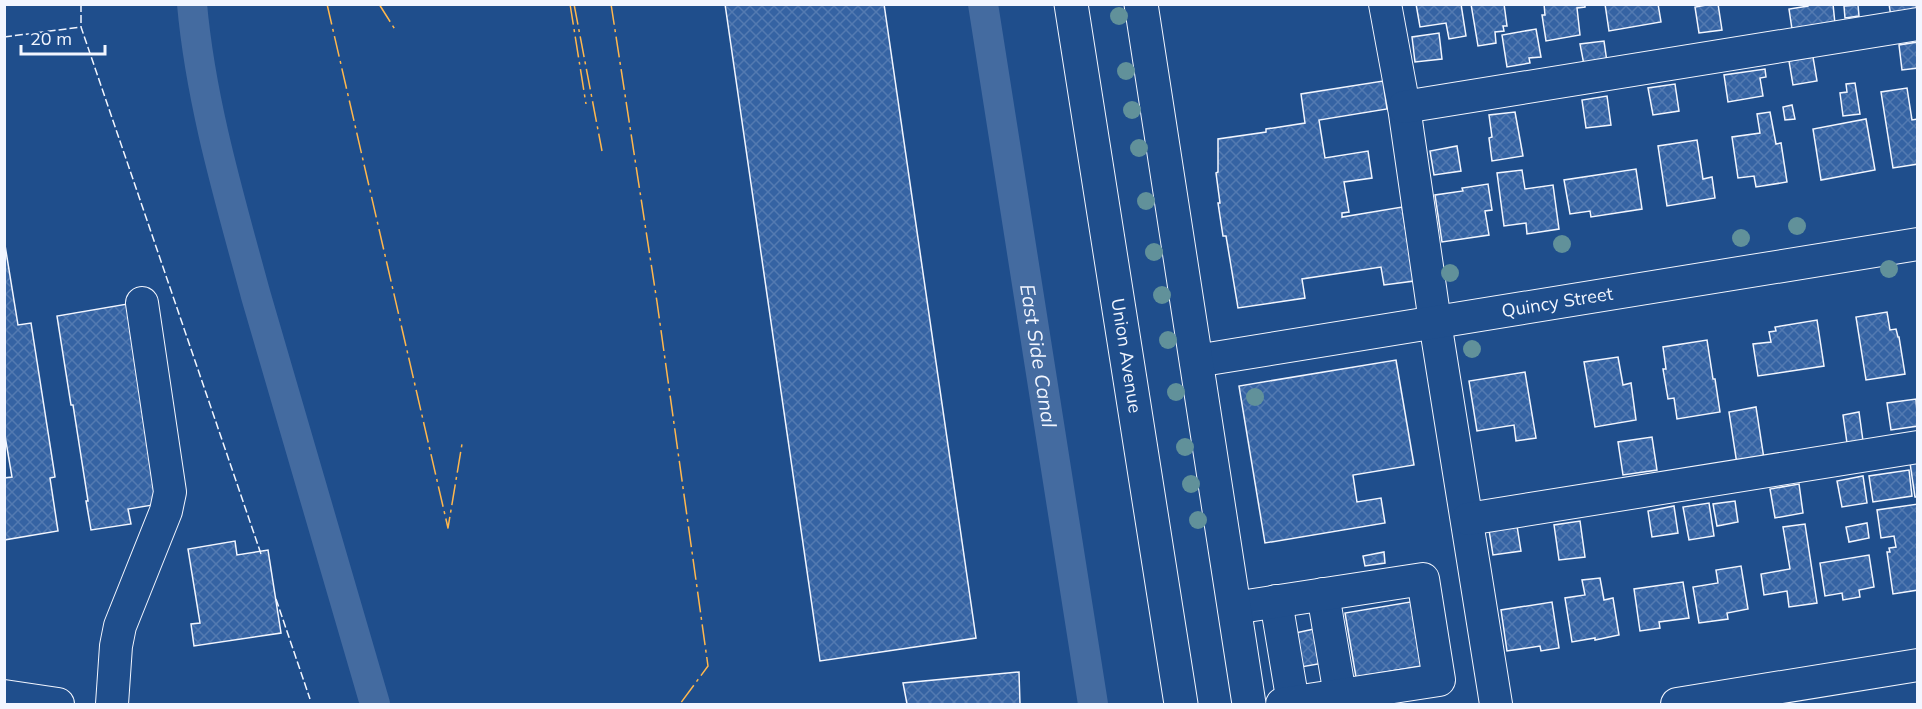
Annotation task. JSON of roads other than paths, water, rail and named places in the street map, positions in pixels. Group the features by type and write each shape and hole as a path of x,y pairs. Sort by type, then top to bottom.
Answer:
{"main road":[{"name":"Union Avenue","path":"1071,4 1182,705"},
{"path":"1141,4 1248,705"}],"street":[{"path":"1385,4 1404,107 1435,322 1496,705"},
{"path":"1404,107 1917,24"},
{"name":"Quincy Street","path":"1196,361 1917,244"},
{"path":"112,705 116,646 120,626 166,511 170,492 142,303"},
{"path":"1468,519 1917,447"},
{"path":"1234,608 1276,601 1423,579 1437,692 1287,704 1276,601"},
{"path":"1323,594 1329,699"},
{"path":"1677,705 1917,665"},
{"path":"4,696 58,705"}],"waterway":[{"path":"192,4 209,115 227,188 256,296 375,704"},
{"name":"East Side Canal","path":"983,4 1093,704"}]}
